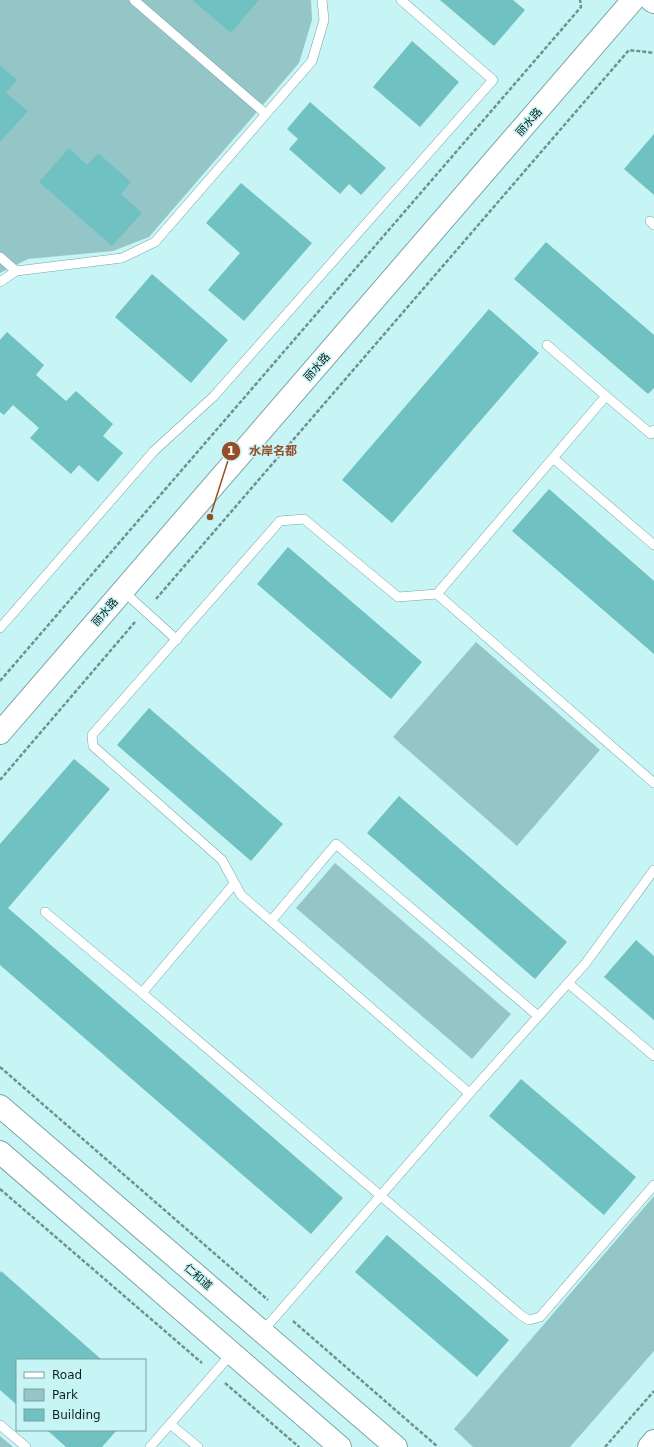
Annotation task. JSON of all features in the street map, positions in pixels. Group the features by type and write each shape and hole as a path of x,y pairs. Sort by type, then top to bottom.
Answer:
{"main road":[{"name":"丽水路","path":"0,733 633,0"},
{"name":"仁和道","path":"0,1106 396,1447"},
{"path":"0,1152 340,1447"},
{"path":"649,1447 654,1441"}],"lane":[{"path":"134,0 266,114"},
{"path":"0,282 16,271 122,258 155,242 312,61 324,20 322,0"},
{"path":"0,628 154,451 214,396 494,80 401,0"},
{"path":"0,257 16,271"},
{"path":"547,345 651,434 654,430"},
{"path":"469,1094 241,895 222,860 93,746 92,735 280,521 304,519 398,597 437,594 606,396"},
{"path":"553,458 654,545"},
{"path":"123,591 177,640"},
{"path":"437,594 654,783"},
{"path":"271,921 336,844 538,1016"},
{"path":"262,1332 469,1094 585,964 654,870"},
{"path":"142,993 234,884"},
{"path":"46,912 522,1316 530,1320 540,1317 654,1185"},
{"path":"568,983 654,1056"},
{"path":"150,1447 232,1353"},
{"path":"0,1424 26,1447"},
{"path":"170,1424 198,1447"}],"path":[{"path":"0,680 581,7 580,0"},
{"path":"0,780 629,50 654,53"},
{"path":"0,1067 438,1447"},
{"path":"0,1189 299,1447"},
{"path":"605,1447 654,1391"}],"green space":[{"path":"0,0 311,0 312,20 299,63 149,237 113,251 28,259 0,273"},
{"path":"476,642 600,750 517,846 393,737"},
{"path":"335,863 511,1014 472,1059 296,908"},
{"path":"654,1196 654,1351 570,1447 473,1447 454,1429"},
{"path":"0,1436 13,1447 0,1447"}],"building":[{"path":"192,0 259,0 231,33"},
{"path":"440,0 513,0 525,10 494,46"},
{"path":"412,41 459,82 420,127 373,87"},
{"path":"0,65 17,80 6,93 28,111 0,142"},
{"path":"310,102 386,168 361,195 349,184 340,194 289,149 298,139 287,129"},
{"path":"654,134 654,195 624,169"},
{"path":"69,148 87,165 98,153 131,182 121,194 142,213 112,246 39,182"},
{"path":"241,183 312,243 244,321 208,290 240,253 206,223"},
{"path":"546,242 654,335 654,388 648,394 514,279"},
{"path":"152,274 228,340 191,383 115,317"},
{"path":"489,309 539,353 392,523 342,480"},
{"path":"7,332 44,365 36,375 66,401 76,391 113,424 103,436 123,453 98,482 79,465 71,474 30,438 39,428 13,405 4,415 0,412 0,340"},
{"path":"549,489 654,581 654,654 512,531"},
{"path":"288,547 422,662 391,699 257,584"},
{"path":"149,708 283,824 251,861 117,745"},
{"path":"74,759 110,789 8,908 343,1198 311,1234 0,965 0,844"},
{"path":"399,796 567,942 535,979 367,833"},
{"path":"636,940 654,956 654,1020 604,977"},
{"path":"521,1079 636,1177 604,1215 489,1116"},
{"path":"387,1235 509,1340 477,1377 355,1272"},
{"path":"1,1271 101,1359 16,1359 16,1404 0,1390"},
{"path":"48,1431 116,1431 102,1447 66,1447"}],"place":[{"name":"水岸名都","path":"210,517"}]}
